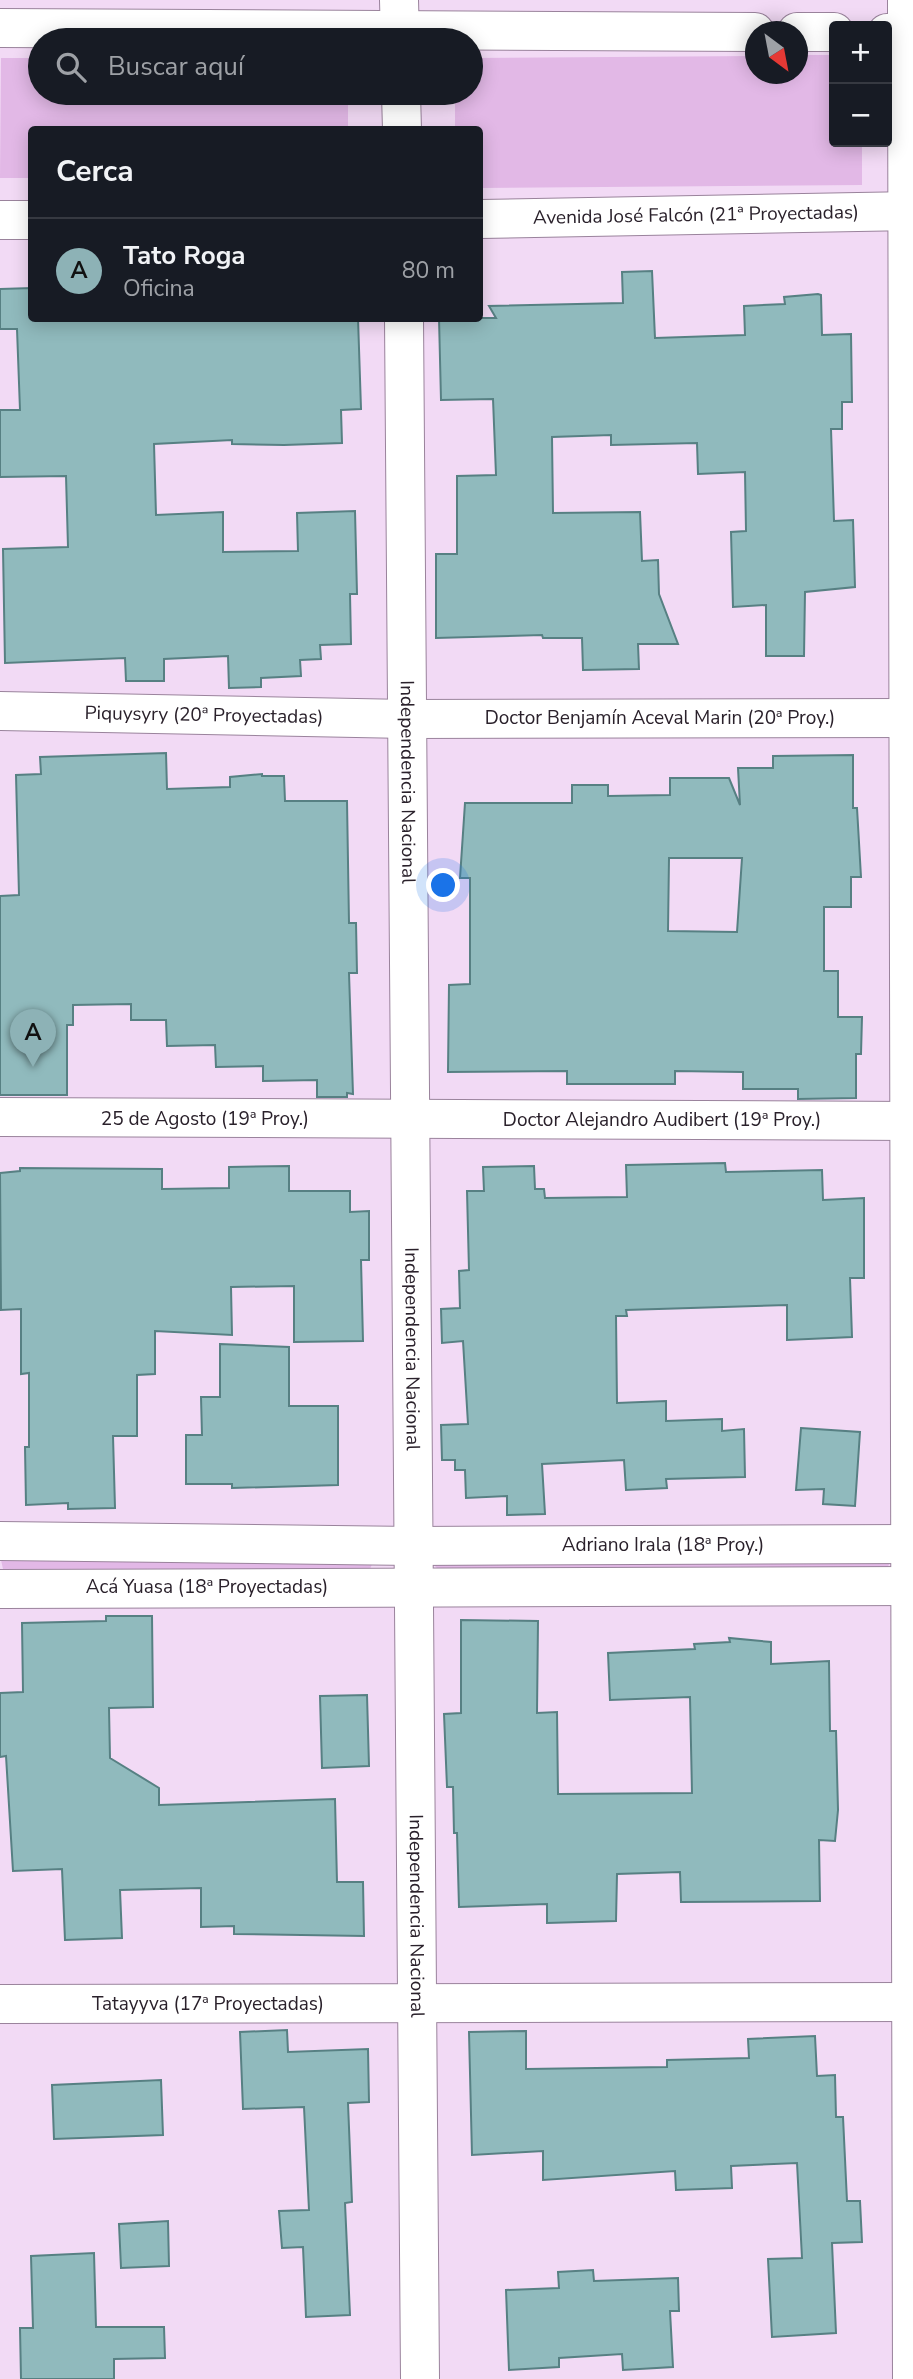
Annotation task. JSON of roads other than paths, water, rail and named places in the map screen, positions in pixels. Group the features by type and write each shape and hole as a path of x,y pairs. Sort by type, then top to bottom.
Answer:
{"street":[{"path":"0,28 399,23 745,32"},
{"path":"903,25 910,211 912,2379"},
{"path":"808,32 829,32"},
{"path":"401,105 402,126"},
{"name":"Avenida José Falcón (21ª Proyectadas)","path":"483,219 910,211"},
{"path":"0,220 28,220"},
{"name":"Independencia Nacional","path":"404,322 419,2379"},
{"name":"Piquysyry (20ª Proyectadas)","path":"0,711 407,719"},
{"name":"Doctor Benjamín Aceval Marin (20ª Proy.)","path":"407,719 911,718"},
{"name":"25 de Agosto (19ª Proy.)","path":"0,1117 410,1120"},
{"name":"Doctor Alejandro Audibert (19ª Proy.)","path":"410,1120 911,1121"},
{"path":"0,1541 413,1546"},
{"name":"Adriano Irala (18ª Proy.)","path":"413,1546 912,1544"},
{"path":"414,1586 912,1586"},
{"name":"Acá Yuasa (18ª Proyectadas)","path":"0,1589 414,1586"},
{"name":"Tatayyva (17ª Proyectadas)","path":"0,2004 912,2002"}],"place":[{"name":"Tato Roga","path":"33,1067"}]}
